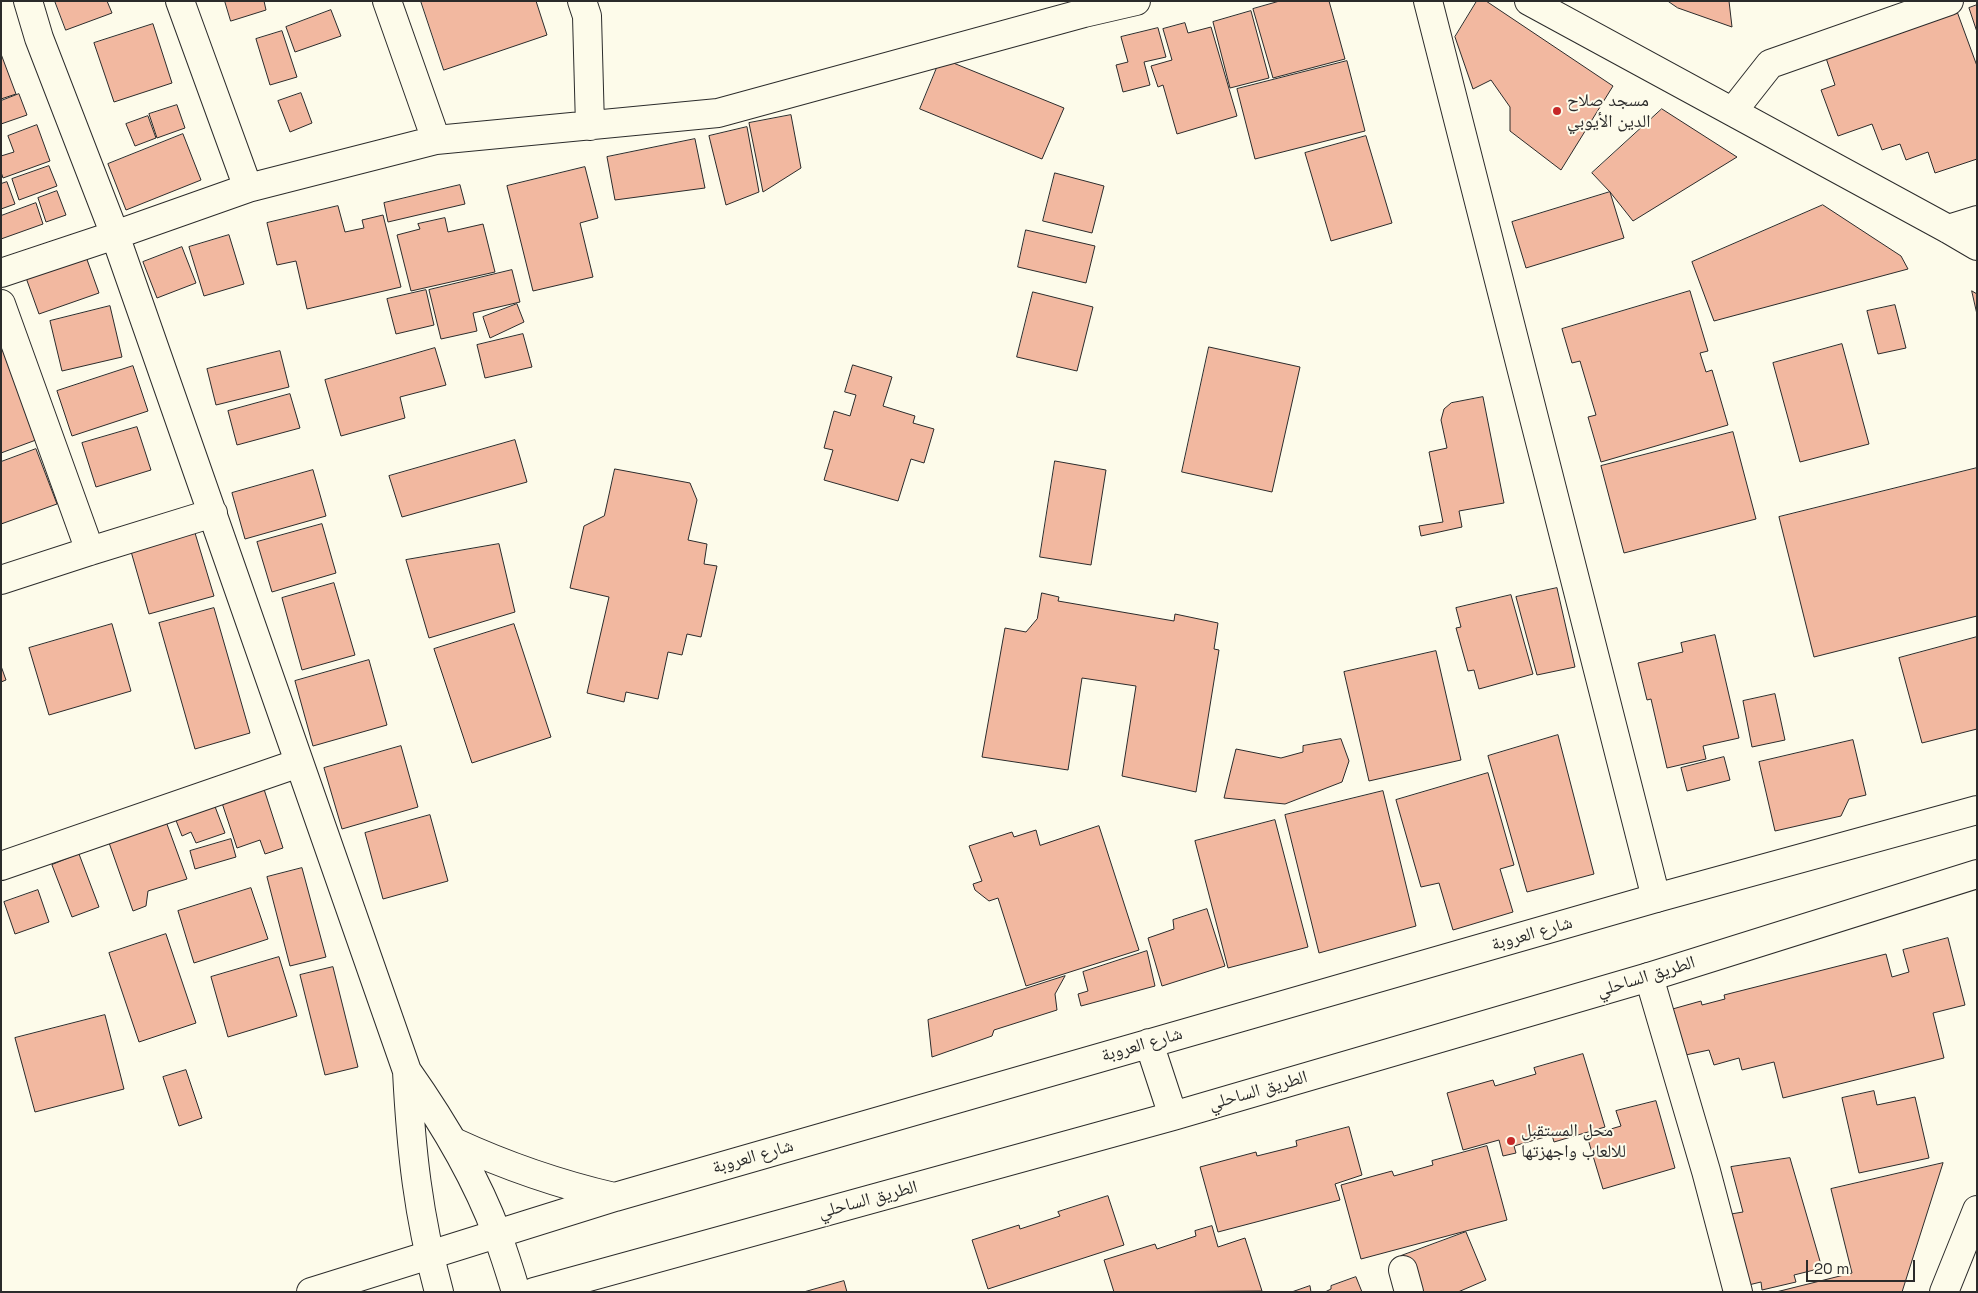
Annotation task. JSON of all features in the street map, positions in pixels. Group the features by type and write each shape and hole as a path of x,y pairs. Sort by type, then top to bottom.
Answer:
{"main road":[{"path":"28,1 39,38 115,235 407,1071 410,1133 417,1194 429,1256 439,1292"},
{"path":"180,1 248,188"},
{"path":"387,1 436,140"},
{"path":"1,273 248,188 436,140 718,112 1079,7 1136,1"},
{"path":"1428,1 1656,898"},
{"path":"1529,1 1977,246"},
{"path":"1733,112 1770,64 1949,1"},
{"path":"587,6 590,126"},
{"path":"1948,229 1977,220"},
{"path":"1,304 90,551"},
{"path":"1,580 213,513"},
{"path":"1,866 299,763"},
{"name":"شارع العروبة","path":"311,1292 615,1197 1656,898 1977,810"},
{"name":"الطريق الساحلي","path":"534,1292 1173,1116 1649,977 1977,874"},
{"path":"1649,977 1706,1171 1738,1292"},
{"path":"1149,1043 1173,1116"},
{"path":"407,1071 432,1105 477,1187 497,1234 516,1292"},
{"path":"454,1142 493,1160 533,1175 615,1197"},
{"path":"1944,1292 1977,1210"}],"building":[{"path":"55,1 107,1 112,13 66,30"},
{"path":"225,1 264,1 266,10 231,21"},
{"path":"421,1 536,1 547,35 444,70"},
{"path":"1280,1 1329,1 1345,59 1273,78 1253,9"},
{"path":"1477,1 1486,1 1613,86 1561,170 1510,131 1510,107 1491,80 1473,89 1455,37"},
{"path":"1668,1 1729,1 1732,27 1678,8"},
{"path":"1977,5 1977,32 1969,8"},
{"path":"1955,6 1977,66 1977,159 1935,173 1928,152 1906,160 1900,144 1882,150 1872,124 1838,136 1821,90 1835,85 1824,52"},
{"path":"331,10 341,36 295,52 286,27"},
{"path":"1251,11 1269,78 1230,88 1213,22"},
{"path":"1185,23 1188,33 1211,27 1237,116 1177,134 1163,85 1158,87 1151,66 1172,60 1163,29"},
{"path":"153,24 172,83 114,102 94,43"},
{"path":"1158,28 1166,57 1144,62 1150,85 1123,92 1116,65 1128,62 1121,37"},
{"path":"282,31 297,77 270,85 256,39"},
{"path":"1,54 16,94 1,99"},
{"path":"941,58 1064,108 1042,159 920,109"},
{"path":"1347,61 1365,131 1255,159 1237,89"},
{"path":"301,93 312,123 290,132 278,101"},
{"path":"19,94 27,115 1,124 1,101"},
{"path":"177,105 185,128 157,138 149,114"},
{"path":"1662,109 1737,157 1633,221 1592,173"},
{"path":"791,115 801,168 763,192 749,123"},
{"path":"148,116 156,138 135,146 126,124"},
{"path":"37,125 50,161 3,178 1,156 14,152 8,136"},
{"path":"747,127 759,192 726,205 709,136"},
{"path":"183,134 201,180 126,210 108,164"},
{"path":"1366,136 1392,223 1331,241 1305,153"},
{"path":"695,139 705,188 615,200 607,157"},
{"path":"49,166 57,186 19,200 12,179"},
{"path":"585,167 598,218 580,223 593,277 533,291 507,186"},
{"path":"1055,173 1104,186 1092,233 1043,221"},
{"path":"7,182 15,204 1,209 1,184"},
{"path":"460,185 465,204 388,222 384,203"},
{"path":"57,191 66,215 46,222 38,198"},
{"path":"1610,192 1624,238 1526,268 1512,222"},
{"path":"36,203 43,224 1,239 1,216"},
{"path":"1823,205 1901,256 1908,269 1714,321 1692,262"},
{"path":"338,206 345,232 364,228 362,220 383,215 401,287 307,309 296,261 277,265 267,223"},
{"path":"445,218 448,232 483,224 495,272 411,291 397,235 420,229 418,224"},
{"path":"1026,230 1095,246 1086,283 1018,267"},
{"path":"229,235 244,284 204,296 189,247"},
{"path":"182,247 196,283 157,298 143,262"},
{"path":"85,254 99,293 39,314 25,275"},
{"path":"512,270 520,302 473,313 477,331 441,339 429,290"},
{"path":"426,290 434,325 396,334 387,299"},
{"path":"1690,291 1708,351 1700,353 1706,372 1712,370 1728,425 1601,462 1588,417 1596,415 1580,361 1572,363 1562,329"},
{"path":"1972,291 1977,294 1977,314"},
{"path":"1033,292 1093,307 1077,371 1017,357"},
{"path":"517,304 524,322 490,338 483,317"},
{"path":"1895,305 1906,348 1878,354 1867,311"},
{"path":"110,306 122,357 62,371 50,321"},
{"path":"1,328 44,437 1,453"},
{"path":"523,334 532,367 485,378 477,345"},
{"path":"1842,344 1869,444 1800,462 1773,363"},
{"path":"1209,347 1300,367 1272,492 1182,472"},
{"path":"435,348 446,385 400,397 405,418 341,436 325,380"},
{"path":"280,351 289,387 216,405 207,369"},
{"path":"853,365 892,377 883,406 915,416 913,423 934,429 924,463 911,459 898,501 824,480 833,450 824,448 834,411 850,416 856,395 845,392"},
{"path":"133,366 148,411 72,436 57,391"},
{"path":"290,394 300,428 237,445 228,411"},
{"path":"1483,397 1504,503 1459,511 1462,527 1421,536 1419,526 1443,522 1429,452 1447,448 1441,420 1444,409 1451,403"},
{"path":"137,427 151,470 96,487 82,443"},
{"path":"1733,432 1756,519 1624,553 1601,466"},
{"path":"515,440 527,482 402,517 389,476"},
{"path":"36,449 57,504 1,524 1,462"},
{"path":"1055,461 1106,470 1091,565 1040,557"},
{"path":"1977,468 1977,616 1814,657 1779,517"},
{"path":"615,469 690,483 697,500 688,540 707,544 704,564 717,566 701,637 687,634 682,655 668,652 658,699 626,692 624,702 587,693 609,597 570,588 584,526 604,516"},
{"path":"313,470 326,516 245,539 232,493"},
{"path":"192,523 214,596 149,614 128,541"},
{"path":"322,524 336,573 272,592 257,542"},
{"path":"499,544 515,612 429,638 406,560"},
{"path":"334,583 355,655 302,670 282,598"},
{"path":"1557,588 1575,667 1537,675 1516,597"},
{"path":"1042,593 1059,597 1058,601 1174,621 1175,614 1218,623 1214,649 1219,650 1196,792 1122,776 1136,686 1082,678 1068,770 982,757 1005,628 1026,632 1037,619"},
{"path":"1511,595 1533,674 1479,689 1474,670 1468,671 1456,628 1461,627 1456,608"},
{"path":"214,608 250,733 195,749 159,623"},
{"path":"112,624 131,691 49,715 29,648"},
{"path":"514,624 551,737 472,763 434,649"},
{"path":"1715,635 1739,738 1703,746 1706,759 1667,768 1651,699 1647,700 1638,663 1683,652 1681,643"},
{"path":"1977,637 1977,729 1922,743 1899,658"},
{"path":"1436,651 1461,760 1369,781 1344,672"},
{"path":"369,660 387,725 313,746 295,681"},
{"path":"1,666 6,680 1,682"},
{"path":"1775,694 1785,740 1752,747 1743,701"},
{"path":"1558,735 1594,874 1527,892 1488,756"},
{"path":"1341,739 1349,761 1342,782 1285,804 1224,798 1236,749 1281,758 1303,752 1303,746"},
{"path":"1853,740 1866,795 1849,799 1841,816 1775,831 1759,762"},
{"path":"401,746 418,807 342,829 324,768"},
{"path":"1724,757 1730,780 1687,791 1681,768"},
{"path":"1488,773 1514,865 1500,869 1513,912 1453,930 1439,883 1421,887 1396,800"},
{"path":"262,783 283,848 265,854 260,840 237,848 220,797"},
{"path":"1383,791 1416,926 1319,953 1285,815"},
{"path":"211,796 225,833 196,843 191,832 182,836 172,810"},
{"path":"430,815 448,881 383,899 365,833"},
{"path":"164,816 187,879 148,891 146,906 133,911 107,837"},
{"path":"1275,820 1308,947 1228,968 1195,841"},
{"path":"1099,826 1139,950 1026,986 998,898 989,901 975,890 973,884 982,881 969,846 1012,832 1014,837 1036,830 1040,845"},
{"path":"231,839 236,857 195,869 190,851"},
{"path":"79,854 99,907 72,917 52,865"},
{"path":"302,868 326,957 290,966 267,877"},
{"path":"251,888 268,939 194,963 178,911"},
{"path":"38,890 49,922 15,934 4,902"},
{"path":"1207,909 1225,966 1162,986 1148,938 1174,929 1173,920"},
{"path":"166,934 196,1023 139,1042 109,953"},
{"path":"1948,938 1965,1005 1933,1013 1944,1058 1783,1098 1774,1062 1742,1070 1739,1058 1714,1065 1709,1050 1681,1056 1669,1010 1701,1001 1702,1005 1725,999 1724,995 1886,954 1892,977 1909,972 1903,950"},
{"path":"1147,951 1155,986 1081,1006 1078,994 1088,991 1083,972"},
{"path":"279,957 297,1016 228,1037 211,977"},
{"path":"333,967 358,1067 325,1075 300,975"},
{"path":"1065,976 1055,994 1057,1010 994,1030 992,1036 932,1057 928,1020"},
{"path":"105,1015 124,1089 35,1112 15,1038"},
{"path":"1583,1054 1605,1127 1554,1142 1552,1135 1514,1146 1516,1153 1503,1156 1499,1140 1463,1150 1447,1093 1493,1080 1495,1086 1536,1074 1534,1068"},
{"path":"186,1070 202,1118 179,1126 163,1077"},
{"path":"1874,1091 1877,1105 1915,1097 1929,1158 1859,1173 1842,1098"},
{"path":"1656,1101 1675,1168 1603,1189 1587,1136 1621,1126 1616,1111"},
{"path":"1349,1127 1362,1175 1335,1184 1340,1200 1218,1232 1200,1167 1256,1152 1257,1156 1297,1146 1296,1141"},
{"path":"1487,1146 1507,1220 1361,1259 1341,1185 1392,1171 1394,1176 1433,1165 1432,1161"},
{"path":"1790,1158 1822,1268 1794,1275 1796,1282 1762,1290 1761,1282 1740,1287 1725,1215 1743,1212 1731,1167"},
{"path":"1943,1163 1902,1292 1776,1292 1852,1273 1831,1189"},
{"path":"1108,1196 1124,1245 988,1289 972,1240 1019,1225 1020,1229 1060,1216 1058,1212"},
{"path":"1212,1226 1218,1247 1245,1238 1262,1291 1114,1292 1104,1260 1155,1244 1157,1249 1196,1236 1195,1231"},
{"path":"1466,1232 1486,1280 1458,1292 1415,1292 1401,1256"},
{"path":"1356,1277 1362,1292 1325,1292 1331,1289 1331,1286"},
{"path":"844,1281 847,1292 804,1292"},
{"path":"1310,1286 1311,1292 1292,1292"}],"place":[{"name":"مسجد صلاح الدين الأيوبي","path":"1557,111"},
{"name":"محل المستقبل للالعاب واجهزتها","path":"1511,1141"}]}
